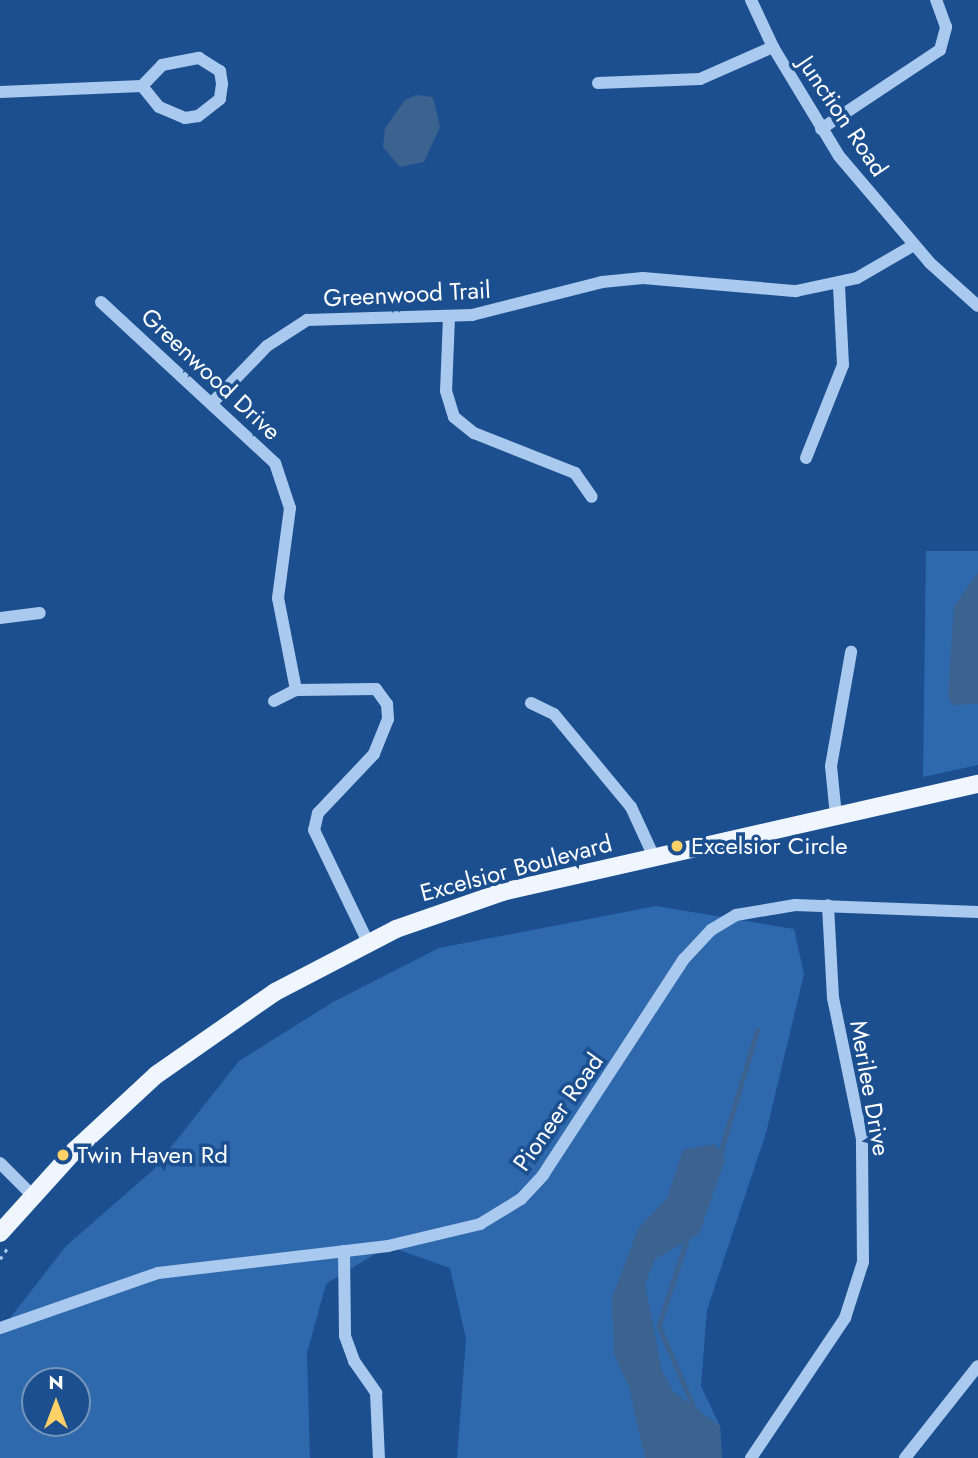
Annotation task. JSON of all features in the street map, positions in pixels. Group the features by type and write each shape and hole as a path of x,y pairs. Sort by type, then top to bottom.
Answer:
{"main road":[{"name":"Excelsior Boulevard","path":"6,1238 33,1196 75,1150 156,1075 275,992 368,942 459,905 654,857 978,784"}],"street":[{"path":"751,0 773,47"},
{"path":"821,129 940,50 946,27 936,0"},
{"name":"Junction Road","path":"598,83 700,79 773,47 821,129 914,245 978,306"},
{"path":"0,92 142,86 162,65 199,58 220,71 222,84 220,99 209,110 185,118 159,107 142,86"},
{"name":"Greenwood Trail","path":"212,403 267,346 307,320 449,317 501,310 560,292 629,279 796,291 839,285 886,265 914,245"},
{"path":"806,458 843,365 839,285"},
{"name":"Greenwood Drive","path":"101,302 260,445 286,484 288,532 278,598 296,690"},
{"path":"449,317 446,391 454,417 474,433 575,473 592,497"},
{"path":"0,618 40,612"},
{"path":"836,816 831,766 851,652"},
{"path":"274,701 296,690 376,689 387,704 387,724 374,754 318,813 314,830 368,942"},
{"path":"531,703 554,714 631,807 654,857"},
{"name":"Pioneer Road","path":"0,1328 158,1273 444,1236 501,1214 550,1166 684,959 711,930 736,915 765,908 828,905 978,912"},
{"name":"Merilee Drive","path":"751,1458 845,1318 863,1262 862,1139 833,998 828,905"},
{"path":"0,1163 33,1196"},
{"path":"344,1251 345,1336 348,1349 376,1393 379,1458"},
{"path":"905,1458 978,1366"}],"path":[{"path":"0,1259 6,1238"}],"shaded area":[{"path":"416,95 433,97 440,127 424,162 400,167 383,147 385,128 405,100"},
{"path":"926,551 978,551 978,765 923,777"},
{"path":"978,573 978,704 952,705 948,696 954,606"},
{"path":"656,906 794,929 804,974 766,1133 707,1310 701,1386 720,1426 722,1458 457,1458 466,1339 450,1268 388,1246 326,1284 307,1353 310,1458 0,1458 0,1331 66,1246 153,1170 239,1061 333,1002 439,948"},
{"path":"715,1144 725,1160 699,1234 655,1259 645,1284 662,1371 674,1392 720,1426 722,1458 645,1458 629,1387 614,1354 612,1298 638,1229 667,1198 683,1150"}],"waterway":[{"path":"719,1157 757,1031"},
{"path":"688,1237 659,1326 696,1412"}],"place":[{"name":"Excelsior Circle","path":"677,846"},
{"name":"Twin Haven Rd","path":"63,1155"}]}
